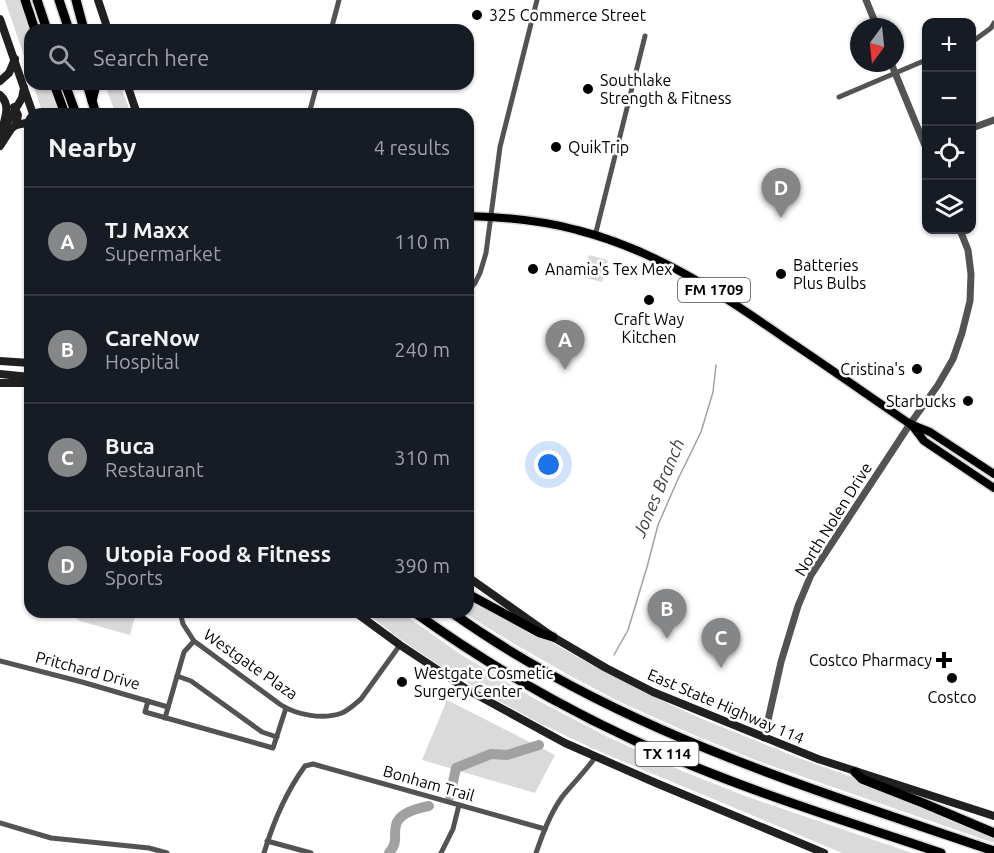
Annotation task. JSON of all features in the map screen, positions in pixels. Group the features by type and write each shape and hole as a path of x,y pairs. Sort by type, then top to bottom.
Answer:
{"highway":[{"path":"25,0 33,24"},
{"path":"37,0 45,24"},
{"path":"59,0 67,24"},
{"path":"76,0 82,24"},
{"path":"56,90 63,108"},
{"path":"68,90 74,108"},
{"path":"89,90 94,108"},
{"path":"92,101 95,90"},
{"path":"474,597 540,633 553,637"},
{"name":"TX 114","path":"423,618 484,659 618,733 713,774 769,795 941,853"},
{"name":"TX 114","path":"460,618 477,631 545,672 642,722 746,765 994,851"},
{"path":"855,772 861,779 994,833"}],"main road":[{"path":"98,0 106,24"},
{"path":"0,19 24,87 22,98 1,134"},
{"path":"0,81 9,73 15,59"},
{"path":"25,90 31,108"},
{"path":"129,90 135,108"},
{"path":"0,94 10,101 18,115 16,125"},
{"path":"0,94 6,103 1,134"},
{"path":"0,146 11,129 24,123"},
{"name":"FM 1709","path":"474,216 536,221 577,230 623,244 648,255 696,279 910,424 930,432 994,474"},
{"path":"0,361 24,363"},
{"path":"0,374 24,376"},
{"path":"0,383 24,383"},
{"name":"FM 1709","path":"910,424 924,441 994,488"},
{"name":"East State Highway 114","path":"474,581 553,637 653,692 764,738 855,772 994,816"},
{"path":"363,618 468,690 565,743 824,853"}],"street":[{"path":"333,24 339,0"},
{"path":"474,284 483,266 486,253 500,147 537,0"},
{"path":"866,0 873,18"},
{"path":"976,39 994,23"},
{"path":"596,236 645,36"},
{"path":"839,97 922,62"},
{"path":"895,73 922,138"},
{"path":"311,108 315,90"},
{"path":"976,127 994,120"},
{"name":"North Nolen Drive","path":"764,738 781,662 798,606 811,575 953,359 970,301 971,274 968,250 962,234"},
{"name":"Westgate Plaza","path":"182,618 194,641 286,708 320,716 343,713 361,699 400,645"},
{"path":"165,718 184,652 194,641"},
{"name":"Pritchard Drive","path":"0,661 168,707"},
{"path":"177,676 191,681 262,732 277,737"},
{"path":"148,701 145,712 273,748 286,708"},
{"path":"536,853 553,811 596,756"},
{"name":"Bonham Trail","path":"267,841 299,774 305,766 313,764 545,830"},
{"path":"441,853 453,829 459,805"},
{"path":"0,823 51,838 149,848 167,853"},
{"path":"264,853 267,841 311,853"}],"shaded area":[{"path":"5,0 21,0 30,24 24,24 24,56"},
{"path":"35,90 52,90 57,108 41,108"},
{"path":"107,90 122,90 129,108 114,108"},
{"path":"589,255 608,260 602,282 583,277"},
{"path":"474,599 583,660 695,716 796,757 897,793 994,835 994,843 758,761 694,735 620,702 472,618 474,618"},
{"path":"76,618 134,618 130,635"},
{"path":"373,618 409,618 460,654 535,699 606,736 682,771 745,796 912,853 842,853 596,750 537,722 486,694 400,639"},
{"path":"447,700 555,755 535,793 422,760"}],"waterway":[{"name":"Jones Branch","path":"614,655 628,630 658,525 701,432 713,392 716,365"},
{"name":"Jones Branch","path":"450,796 456,768 491,754 507,755 539,745"},
{"name":"Jones Branch","path":"389,853 395,842 395,829 401,817 429,806"}],"place":[{"name":"325 Commerce Street","path":"477,15"},
{"name":"Southlake Strength & Fitness","path":"588,89"},
{"name":"QuikTrip","path":"556,147"},
{"name":"Utopia Food & Fitness","path":"781,218"},
{"name":"Anamia's Tex Mex","path":"533,269"},
{"name":"Batteries Plus Bulbs","path":"781,274"},
{"name":"Craft Way Kitchen","path":"649,300"},
{"name":"Cristina's","path":"917,369"},
{"name":"TJ Maxx","path":"565,370"},
{"name":"Starbucks","path":"968,401"},
{"name":"CareNow","path":"667,639"},
{"name":"Costco Pharmacy","path":"944,660"},
{"name":"Buca","path":"721,668"},
{"name":"Costco","path":"952,678"},
{"name":"Westgate Cosmetic Surgery Center","path":"402,682"}]}
